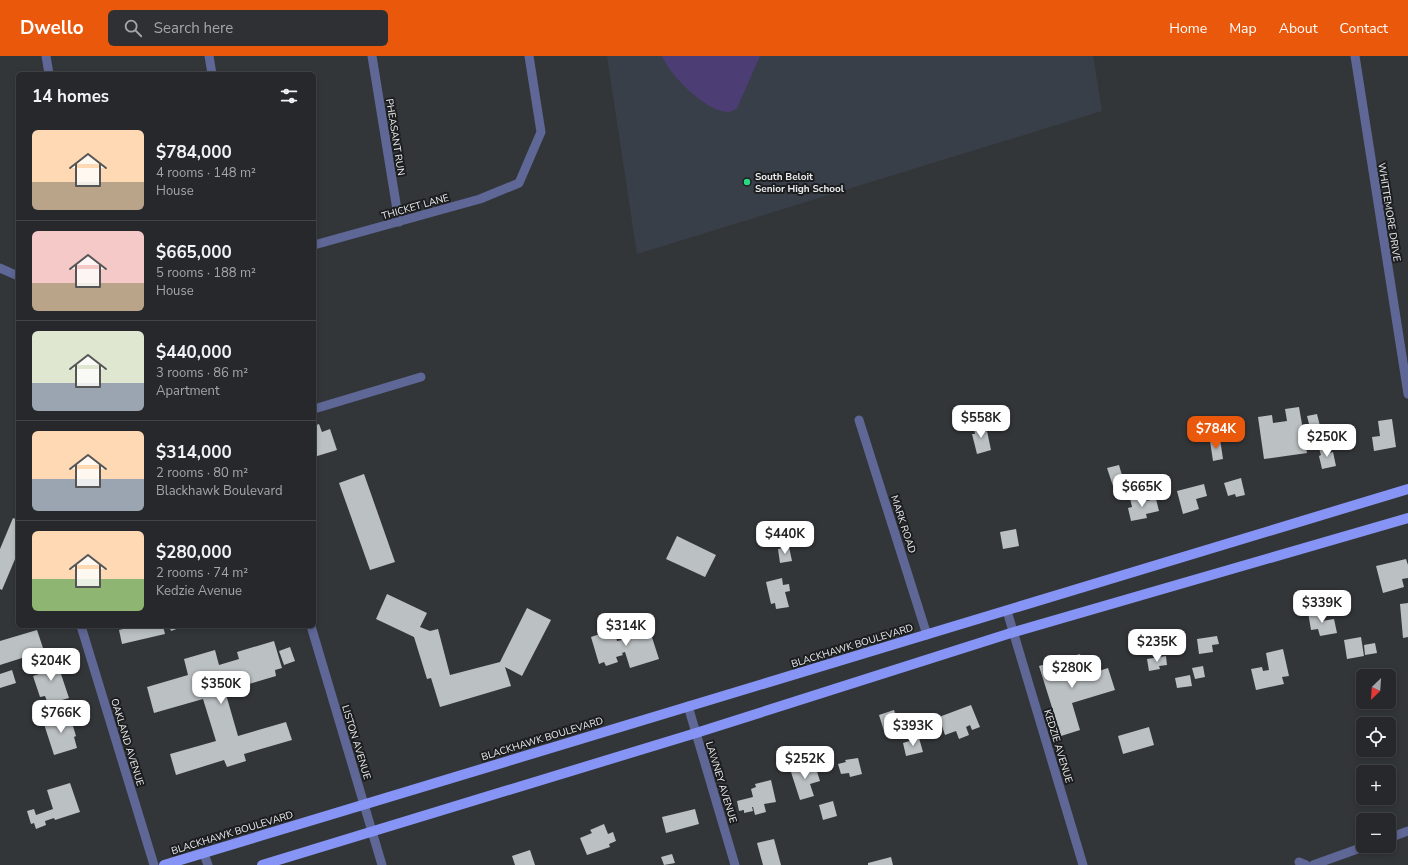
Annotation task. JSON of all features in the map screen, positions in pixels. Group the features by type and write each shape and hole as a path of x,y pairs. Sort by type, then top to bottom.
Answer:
{"main road":[{"name":"BLACKHAWK BOULEVARD","path":"164,865 1408,489"},
{"path":"262,865 696,733 1014,632 1408,518"}],"street":[{"path":"46,56 49,72"},
{"path":"209,56 212,72"},
{"name":"PHEASANT RUN","path":"372,56 399,222"},
{"name":"THICKET LANE","path":"316,244 480,199 519,183 540,132 529,56"},
{"name":"WHITTEMORE DRIVE","path":"1355,56 1408,394"},
{"path":"0,268 16,275"},
{"path":"316,408 421,377"},
{"name":"MARK ROAD","path":"859,420 927,635"},
{"name":"KEDZIE AVENUE","path":"1007,611 1083,865"},
{"name":"OAKLAND AVENUE","path":"82,628 154,865"},
{"name":"LISTON AVENUE","path":"312,628 382,865"},
{"name":"LAWNEY AVENUE","path":"688,706 736,865"},
{"path":"1396,835 1408,831"},
{"path":"1313,865 1356,850"},
{"path":"204,854 208,865"}],"shaded area":[{"name":"South Beloit Senior High School","path":"607,56 1093,56 1102,111 637,254"},
{"path":"662,56 760,56 737,108 728,112 710,106 690,91 673,73"}],"building":[{"path":"1299,407 1307,453 1264,459 1258,417 1272,415 1273,423 1287,421 1285,409"},
{"path":"1317,414 1320,426 1310,428 1307,416"},
{"path":"1392,419 1396,447 1374,451 1372,437 1380,436 1378,421"},
{"path":"983,422 985,432 987,431 991,450 977,454 972,434 975,434 973,424"},
{"path":"319,424 322,432 330,429 337,450 316,456 316,425"},
{"path":"1220,439 1223,459 1213,461 1210,441"},
{"path":"1327,446 1329,453 1333,452 1336,466 1322,469 1319,448"},
{"path":"1119,465 1126,489 1115,492 1107,468"},
{"path":"364,474 395,562 370,570 339,483"},
{"path":"1241,478 1245,495 1236,497 1235,494 1228,496 1224,483"},
{"path":"1204,484 1207,496 1196,499 1199,509 1183,514 1177,491"},
{"path":"1145,495 1146,501 1156,499 1159,511 1146,514 1147,518 1131,521 1128,508 1132,507 1130,498"},
{"path":"13,518 16,519 16,557 2,590 0,589 0,549"},
{"path":"1016,529 1019,546 1003,549 1000,532"},
{"path":"677,536 716,555 705,577 666,559"},
{"path":"789,547 792,561 780,563 778,549"},
{"path":"1406,559 1408,565 1408,578 1402,579 1404,587 1383,593 1376,566"},
{"path":"782,578 783,585 789,584 790,591 785,592 789,607 776,609 775,603 771,604 766,582"},
{"path":"387,594 427,613 420,627 430,631 438,629 450,675 500,662 527,608 551,620 522,676 505,667 511,686 440,707 431,678 427,679 414,637 376,619"},
{"path":"1408,603 1408,637 1403,638 1400,604"},
{"path":"1320,610 1322,621 1334,619 1337,633 1320,636 1318,629 1311,630 1308,612"},
{"path":"648,625 659,659 630,668 625,652 622,653 623,655 616,657 618,662 606,666 604,662 599,664 591,637 614,629 617,641 622,640 620,634"},
{"path":"127,628 164,628 165,634 122,644 119,630"},
{"path":"170,628 179,628 171,631"},
{"path":"37,630 44,651 0,665 0,641"},
{"path":"1217,636 1219,644 1212,645 1213,652 1199,654 1197,639"},
{"path":"1361,637 1364,656 1347,659 1344,640"},
{"path":"274,641 282,668 275,670 276,676 225,691 238,736 286,722 292,740 244,754 246,761 227,767 224,760 176,775 170,754 216,741 203,699 154,713 147,687 188,675 184,659 215,650 219,665 239,659 237,652"},
{"path":"1375,643 1377,653 1365,655 1364,645"},
{"path":"290,647 295,661 284,665 279,651"},
{"path":"1283,649 1289,676 1282,677 1284,684 1256,690 1251,669 1262,667 1263,671 1269,670 1266,653"},
{"path":"1080,654 1087,675 1108,668 1115,690 1072,703 1080,730 1061,736 1039,666"},
{"path":"1166,656 1167,665 1159,666 1160,669 1149,671 1147,659"},
{"path":"56,659 69,698 48,704 45,696 40,697 33,676 39,674 36,665"},
{"path":"1203,666 1205,677 1195,679 1192,668"},
{"path":"12,670 16,683 0,688 0,674"},
{"path":"1190,675 1192,686 1177,688 1175,678"},
{"path":"971,705 980,727 972,730 970,725 966,727 969,735 959,739 956,731 945,735 939,717"},
{"path":"894,710 899,725 884,731 879,715"},
{"path":"69,713 76,736 74,737 77,748 54,755 43,721"},
{"path":"1149,727 1154,745 1123,754 1118,736"},
{"path":"919,738 923,752 906,756 903,743"},
{"path":"858,758 862,774 850,777 849,773 841,774 838,764 846,762 845,760"},
{"path":"814,762 820,781 810,784 814,796 800,800 790,769"},
{"path":"771,780 776,802 764,804 766,812 755,815 753,807 753,811 744,813 744,810 739,811 737,801 753,797 751,789 756,787 755,784"},
{"path":"70,783 80,812 55,820 54,818 45,821 46,825 36,829 34,823 31,824 27,811 34,809 36,815 53,809 47,790"},
{"path":"833,801 837,816 823,820 819,805"},
{"path":"695,809 699,824 666,833 662,817"},
{"path":"604,824 608,834 613,832 616,841 609,844 610,847 587,855 580,838 592,833 590,830"},
{"path":"774,839 781,865 763,865 757,843"},
{"path":"530,850 535,865 515,865 512,856"},
{"path":"672,854 675,863 664,865 661,857"},
{"path":"891,857 893,865 868,865 868,863"}],"place":[{"name":"South Beloit Senior High School","path":"747,182"}]}
